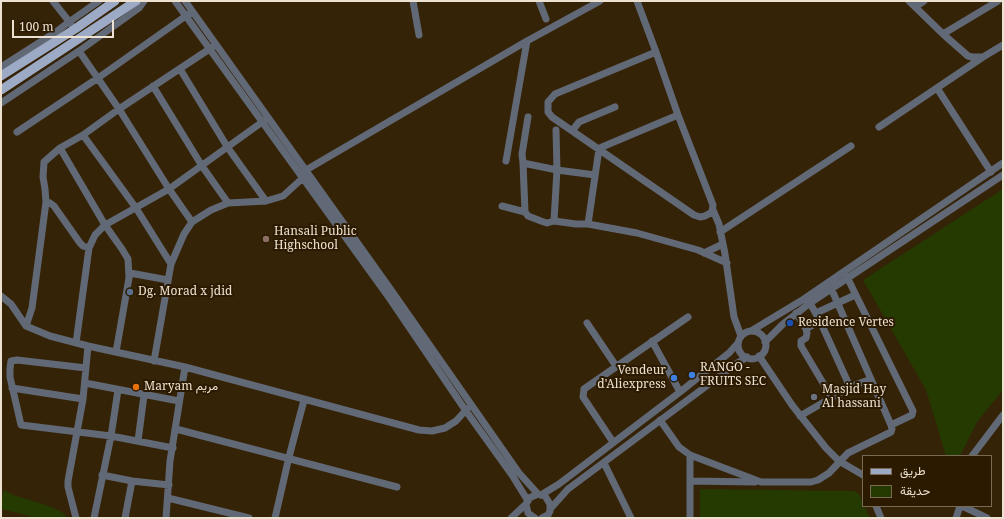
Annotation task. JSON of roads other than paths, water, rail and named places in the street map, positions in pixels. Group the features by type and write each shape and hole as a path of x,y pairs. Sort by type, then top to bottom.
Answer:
{"main road":[{"path":"1,76 75,29 115,1"},
{"path":"1,90 136,1"}],"street":[{"path":"53,1 75,29"},
{"path":"1,67 56,32 99,1"},
{"path":"1,103 79,51 139,8 144,1"},
{"path":"175,1 189,14 306,174 472,404 518,473 540,494 547,498 551,512"},
{"path":"185,1 189,14"},
{"path":"413,1 419,35"},
{"path":"539,1 546,19"},
{"path":"154,361 171,264 184,234 192,222 211,210 228,203 266,201 283,196 306,174 527,41 600,1"},
{"path":"638,1 678,115 719,224 727,263 734,317 740,340 739,350 747,357 753,358 759,356 764,350 765,342 762,335 751,331"},
{"path":"908,1 968,56 982,57"},
{"path":"915,6 924,1"},
{"path":"943,34 998,1"},
{"path":"17,132 98,78 189,14"},
{"path":"506,160 527,41"},
{"path":"879,126 982,57 1003,45"},
{"path":"26,326 32,308 46,202 42,177 44,162 60,148 83,135 119,109 213,47"},
{"path":"79,51 119,109 169,189 192,222"},
{"path":"656,52 552,96 547,105 549,115 694,215 700,217 705,216 713,210"},
{"path":"180,68 228,148 266,201"},
{"path":"153,86 202,166 228,203"},
{"path":"937,88 991,172"},
{"path":"572,131 579,122 615,107"},
{"path":"599,149 678,115"},
{"path":"525,212 524,163 522,154 528,117"},
{"path":"76,343 89,248 95,235 105,225 169,189 266,120"},
{"path":"554,221 557,170 556,130"},
{"path":"83,135 136,208 171,264"},
{"path":"720,232 851,146"},
{"path":"60,148 105,225 128,259 130,273 116,352"},
{"path":"588,224 599,149"},
{"path":"524,163 557,170 595,175"},
{"path":"511,518 532,496 540,494 559,484 680,392 729,353 744,333 751,331 804,298 1003,163"},
{"path":"306,174 466,411 512,475 527,502 527,510 533,518"},
{"path":"765,342 796,313 831,288 1003,176"},
{"path":"46,202 54,206 82,246 89,248"},
{"path":"502,206 525,212 528,216 547,223 554,221 588,224 637,233 704,253 727,263"},
{"path":"704,253 723,244"},
{"path":"130,273 168,280"},
{"path":"847,277 913,411 912,415 891,425"},
{"path":"691,481 804,482 818,480 829,473 848,453 890,432 892,429 891,425 831,288"},
{"path":"816,313 855,295"},
{"path":"1,296 11,304 26,326 50,336 88,346 185,367 304,400 426,431 439,430 451,425 472,404"},
{"path":"810,303 820,321 850,387"},
{"path":"796,313 806,329 807,335 806,338 801,341 801,346 832,398"},
{"path":"613,442 583,397 586,386 688,317"},
{"path":"806,329 820,321"},
{"path":"587,323 616,366"},
{"path":"652,341 680,392"},
{"path":"76,518 68,487 83,399 88,346"},
{"path":"759,356 800,416 826,448 839,461 862,474"},
{"path":"542,518 551,512 568,489 747,357"},
{"path":"86,368 22,360 11,361 10,369 12,388 21,425 111,436 172,448"},
{"path":"166,518 170,461 185,367"},
{"path":"800,416 850,387 871,379"},
{"path":"85,383 179,401"},
{"path":"12,388 83,399"},
{"path":"94,518 111,436 118,390"},
{"path":"138,441 144,395"},
{"path":"275,518 304,400"},
{"path":"973,455 1003,415"},
{"path":"660,420 679,447 690,456 761,482"},
{"path":"176,429 397,487"},
{"path":"690,456 690,518"},
{"path":"604,463 631,518"},
{"path":"102,475 169,485"},
{"path":"125,518 132,480"},
{"path":"168,498 249,518"},
{"path":"876,507 881,518"},
{"path":"956,518 961,507"},
{"path":"963,507 987,518"}],"place":[{"name":"Hansali Public Highschool","path":"266,239"},
{"name":"Dg. Morad x jdid","path":"130,292"},
{"name":"Residence Vertes","path":"790,323"},
{"name":"RANGO - FRUITS SEC","path":"692,375"},
{"name":"Vendeur d'Aliexpress","path":"674,378"},
{"name":"Maryam مريم","path":"136,387"},
{"name":"Masjid Hay Al hassani","path":"814,397"}]}
